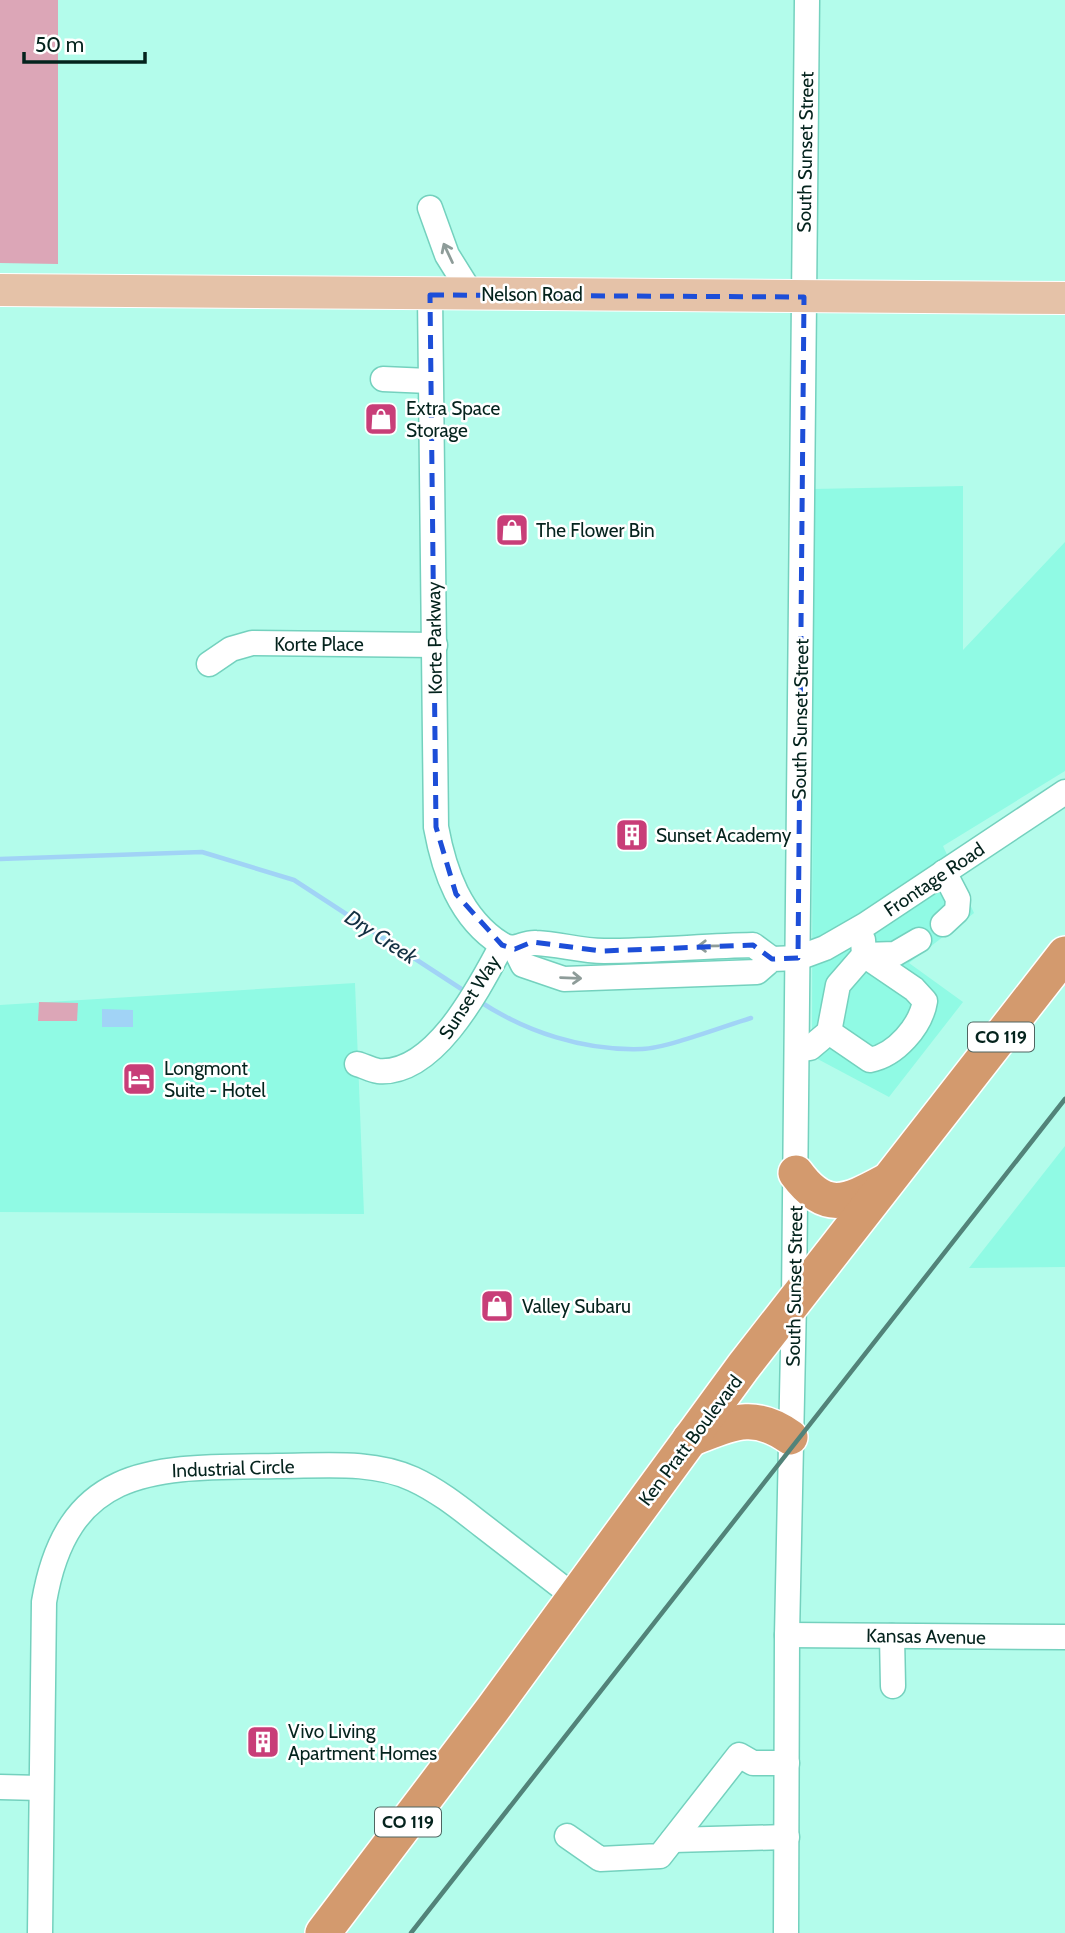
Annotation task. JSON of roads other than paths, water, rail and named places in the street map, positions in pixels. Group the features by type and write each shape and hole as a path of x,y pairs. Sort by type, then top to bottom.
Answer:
{"highway":[{"name":"Ken Pratt Boulevard","path":"323,1933 576,1598 690,1439 794,1301 1065,954"},
{"path":"796,1173 810,1192 824,1200 852,1198 891,1179"},
{"path":"690,1439 752,1419 773,1424 790,1437"}],"main road":[{"name":"Nelson Road","path":"0,290 1065,298"}],"street":[{"name":"South Sunset Street","path":"789,1564 796,1173 807,0"},
{"path":"430,208 447,254 472,295"},
{"name":"Korte Parkway","path":"430,295 436,827 442,862 456,894 470,913 509,947"},
{"path":"383,379 429,381"},
{"name":"Korte Place","path":"209,664 231,649 252,643 435,645"},
{"name":"Frontage Road","path":"798,958 825,948 859,929 1065,792"},
{"path":"943,924 957,911 958,899 944,872"},
{"path":"797,1050 810,1048 829,1032 838,985 864,955 865,946 859,929"},
{"path":"864,955 895,954 919,940"},
{"path":"509,947 532,942 602,951 753,945 772,959 798,958"},
{"name":"Sunset Way","path":"358,1064 379,1071 408,1064 434,1049 509,947"},
{"path":"829,1032 870,1060 897,1048 923,1014 925,1001 915,989 864,955"},
{"name":"Industrial Circle","path":"40,1933 44,1602 50,1568 64,1536 85,1509 112,1488 136,1476 169,1468 347,1465 385,1469 437,1491 576,1598"},
{"name":"South Sunset Street","path":"786,1933 790,1476"},
{"name":"Kansas Avenue","path":"787,1635 1065,1637"},
{"path":"892,1636 893,1686"},
{"path":"567,1836 600,1858 660,1856 739,1755 753,1763 787,1763"},
{"path":"0,1787 41,1788"},
{"path":"673,1840 787,1837"}],"water":[{"path":"102,1009 133,1010 133,1027 102,1027"}],"waterway":[{"name":"Dry Creek","path":"0,859 202,852 294,880 466,992"},
{"name":"Dry Creek","path":"479,1001 516,1022 556,1037 620,1049 666,1045 751,1018"}],"railway":[{"path":"411,1933 1065,1099"}],"place":[{"name":"Extra Space Storage","path":"381,419"},
{"name":"The Flower Bin","path":"512,530"},
{"name":"Sunset Academy","path":"632,835"},
{"name":"Longmont Suite - Hotel","path":"139,1079"},
{"name":"Valley Subaru","path":"497,1306"},
{"name":"Vivo Living Apartment Homes","path":"263,1742"}]}
